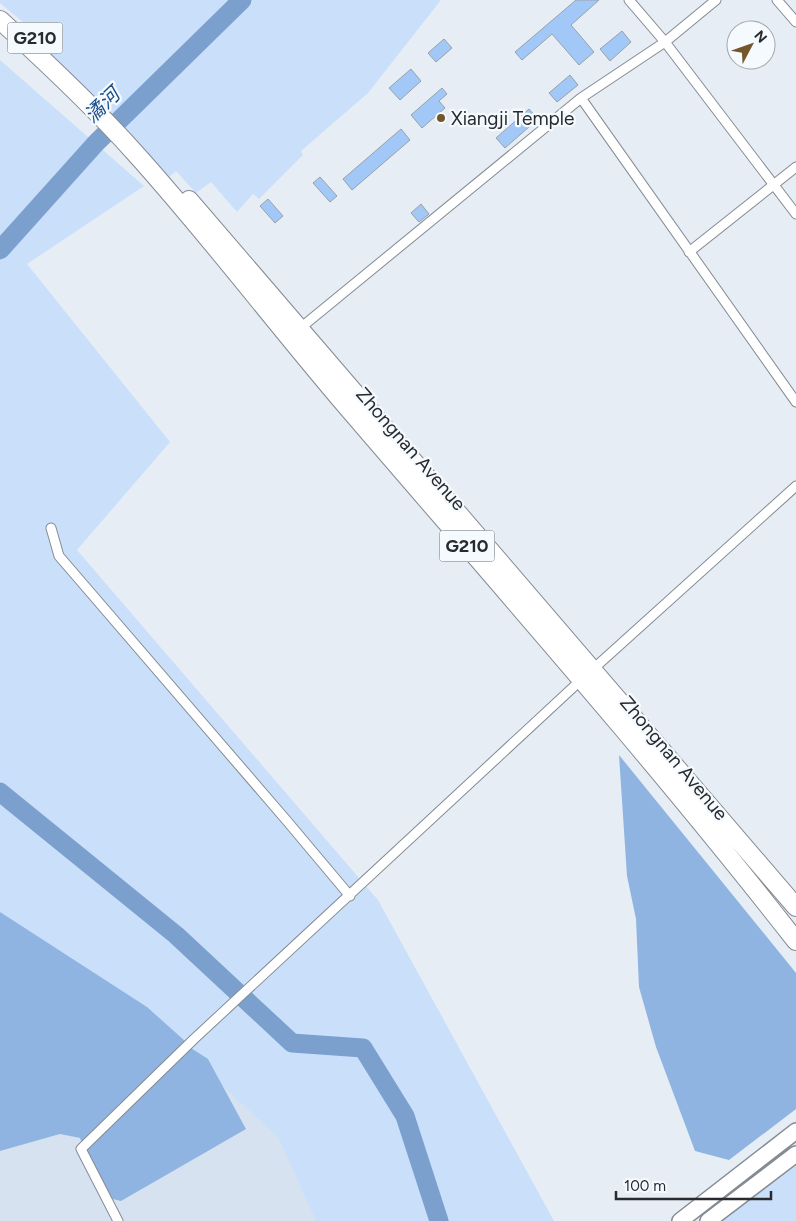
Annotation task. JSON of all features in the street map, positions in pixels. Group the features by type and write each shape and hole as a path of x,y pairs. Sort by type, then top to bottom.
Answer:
{"highway":[{"name":"Zhongnan Avenue","path":"0,7 67,74 140,152 586,676 796,908"},
{"name":"Zhongnan Avenue","path":"0,20 67,74"},
{"name":"Zhongnan Avenue","path":"586,676 796,941"}],"main road":[{"path":"680,1221 796,1132"},
{"path":"708,1221 796,1154"}],"street":[{"path":"629,0 665,42 772,186 796,214"},
{"path":"294,334 581,98 665,42 716,0"},
{"path":"778,0 796,22"},
{"path":"581,98 796,402"},
{"path":"689,252 796,166"},
{"path":"118,1221 81,1149 194,1039 306,938 586,676 796,486"},
{"path":"51,528 59,556 287,820 350,896"}],"shaded area":[{"path":"0,0 441,0 368,93 301,151 303,155 259,199 253,194 237,212 211,182 196,193 176,171 161,184 40,46 30,28 0,3"},
{"path":"0,60 144,186 27,264 170,442 77,550 378,900 554,1221 316,1221 278,1137 165,1033 0,928"},
{"path":"619,755 796,973 796,1109 729,1160 695,1151 656,1047 639,987 636,919 627,876"},
{"path":"0,912 147,1007 185,1041 183,1043 208,1059 246,1129 121,1201 113,1199 90,1166 80,1138 60,1134 0,1151"},
{"path":"208,1059 278,1112 335,1221 0,1221 0,1151 60,1134 81,1138 82,1142 246,1129"},
{"path":"796,1154 796,1221 709,1221"}],"building":[{"path":"576,0 599,0 571,25 594,52 579,65 552,34 522,60 515,52"},
{"path":"622,31 631,42 610,61 600,49"},
{"path":"444,39 452,48 436,62 428,53"},
{"path":"411,69 421,81 400,100 389,88"},
{"path":"570,75 578,85 557,102 549,93"},
{"path":"442,88 447,94 439,101 445,108 422,128 411,115"},
{"path":"529,109 538,119 505,148 496,138"},
{"path":"401,129 410,140 352,190 343,179"},
{"path":"320,177 337,196 330,202 313,183"},
{"path":"268,199 283,216 275,223 260,206"},
{"path":"421,204 429,214 419,222 411,213"}],"waterway":[{"name":"潏河","path":"0,250 96,143 242,0"},
{"path":"0,792 176,935 292,1043 363,1048 405,1116 439,1221"}],"place":[{"name":"Xiangji Temple","path":"441,118"}]}
